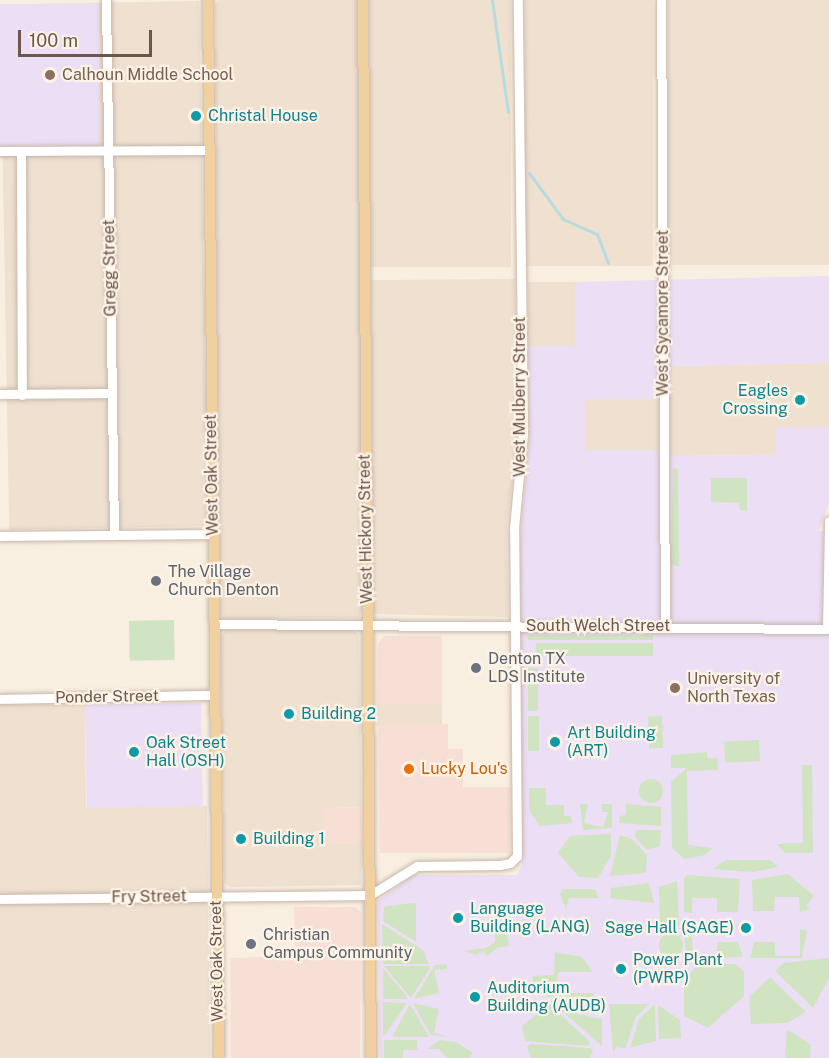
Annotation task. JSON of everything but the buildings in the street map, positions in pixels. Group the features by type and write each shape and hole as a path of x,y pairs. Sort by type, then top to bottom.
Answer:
{"main road":[{"name":"West Oak Street","path":"208,0 219,1058"},
{"name":"West Hickory Street","path":"363,0 371,1058"}],"street":[{"name":"Gregg Street","path":"106,0 114,535"},
{"name":"West Mulberry Street","path":"370,895 417,866 510,863 517,852 514,528 523,433 518,0"},
{"name":"West Sycamore Street","path":"661,0 665,626"},
{"path":"0,151 210,150"},
{"path":"21,151 22,394"},
{"path":"0,394 112,393"},
{"path":"828,629 829,521"},
{"path":"0,536 213,534"},
{"name":"South Welch Street","path":"214,624 367,623 828,629"},
{"name":"Ponder Street","path":"0,699 214,695"},
{"name":"Fry Street","path":"0,899 370,895"}],"shaded area":[{"path":"219,0 358,0 363,602 359,618 225,619 220,615 215,5"},
{"path":"370,0 511,0 511,267 370,267"},
{"path":"525,0 653,0 653,266 525,266"},
{"path":"668,0 829,0 829,265 668,265"},
{"path":"199,1 208,526 9,529 0,4"},
{"name":"Calhoun Middle School","path":"0,4 99,4 99,146 0,146"},
{"name":"University of North Texas","path":"829,276 829,363 671,366 671,398 585,399 586,450 672,450 672,456 776,455 776,427 829,427 829,503 819,531 829,531 829,1058 380,1058 378,901 412,875 517,875 522,865 520,543 529,440 528,346 575,346 575,282"},
{"path":"515,279 517,445 507,524 508,617 374,614 371,280"},
{"path":"528,282 575,282 575,346 528,346"},
{"path":"829,363 829,427 776,427 777,455 672,456 671,450 585,450 585,399 671,398 671,366"},
{"path":"226,630 353,630 359,635 361,807 325,808 325,844 362,843 361,885 230,887 224,882 221,637"},
{"path":"384,636 442,636 442,704 377,704 378,644"},
{"path":"201,703 203,806 87,808 85,705"},
{"path":"0,704 85,705 86,807 207,806 210,1058 0,1058"},
{"path":"377,704 442,704 442,726 377,726"},
{"path":"448,724 448,749 463,749 463,787 510,787 510,853 380,853 378,726"},
{"path":"361,807 362,843 325,844 324,808"},
{"path":"294,907 356,907 361,913 360,1058 231,1058 230,958 295,956"}],"green space":[{"path":"673,468 678,469 679,567 671,564"},
{"path":"711,478 747,478 747,510 740,510 739,503 711,502"},
{"path":"174,620 175,660 130,661 129,621"},
{"path":"528,635 653,635 653,640 528,640"},
{"path":"536,643 653,643 653,656 536,656"},
{"path":"528,668 538,668 538,711 528,711"},
{"path":"528,716 539,716 539,751 528,751"},
{"path":"648,716 662,716 663,748 649,748"},
{"path":"759,740 760,761 725,763 724,742"},
{"path":"707,752 707,758 717,758 718,770 687,771 688,845 712,848 705,855 685,859 672,848 671,782 687,768 671,768 671,755"},
{"path":"802,765 812,765 813,853 785,853 777,844 803,843"},
{"path":"651,779 660,782 663,791 660,800 651,803 642,800 639,791 642,782"},
{"path":"529,788 546,788 546,805 564,805 564,816 571,816 572,823 540,826 529,810"},
{"path":"580,804 588,804 584,823 603,827 608,812 602,812 602,804 612,804 612,828 583,830"},
{"path":"626,804 661,807 661,826 619,823 619,816 626,815"},
{"path":"637,830 661,830 660,846 647,850 634,836"},
{"path":"611,834 611,856 598,878 579,877 558,853 570,836"},
{"path":"620,835 632,839 647,855 646,873 610,876"},
{"path":"726,860 770,860 778,867 753,872 713,869"},
{"path":"788,874 814,896 806,906 810,909 800,912 799,897 775,897 774,911 753,911 752,880"},
{"path":"688,875 740,879 738,912 717,912 717,898 692,898 692,913 684,912 684,878"},
{"path":"677,881 679,925 660,932 659,887"},
{"path":"649,883 654,903 610,898 611,888"},
{"path":"563,889 595,889 599,898 569,898 566,909 560,894"},
{"path":"416,903 416,942 383,921 384,907"},
{"path":"382,924 423,950 429,964 383,964"},
{"path":"684,929 692,938 693,956 717,956 717,942 738,942 743,957 686,959"},
{"path":"800,929 807,931 802,958 750,958 754,942 775,942 775,956 800,956"},
{"path":"507,932 509,946 497,948 487,956 483,951 476,955 464,951 486,948 495,942 495,933"},
{"path":"671,933 679,937 683,945 679,953 671,957 663,953 659,945 663,937"},
{"path":"555,952 582,957 593,972 558,972 556,993 594,993 593,997 548,997 539,992 539,985 535,988 532,976 554,975"},
{"path":"829,958 829,978 813,1008 775,971 783,963"},
{"path":"447,964 447,969 434,970 439,993 414,999 435,965"},
{"path":"699,964 736,964 744,972 744,996 708,1028 684,1016 684,980"},
{"path":"384,966 429,966 430,968 411,998"},
{"path":"383,968 407,997 407,999 383,999"},
{"path":"770,977 806,1012 787,1023 751,1024 749,997"},
{"path":"383,1002 407,1003 385,1035 383,1035"},
{"path":"413,1003 439,1009 434,1033 449,1037 431,1035"},
{"path":"410,1004 429,1037 392,1037"},
{"path":"549,1004 590,1042 589,1046 525,1041 522,1026"},
{"path":"554,1004 567,1004 568,1012 602,1019 602,1046"},
{"path":"609,1004 649,1004 636,1017 625,1049 617,1046 613,1053"},
{"path":"655,1004 656,1041 630,1048 639,1019"},
{"path":"658,1005 680,1020 681,1038 659,1039"},
{"path":"787,1029 811,1045 810,1058 785,1058"},
{"path":"384,1040 417,1040 417,1050 403,1050 403,1058 384,1058"},
{"path":"439,1040 456,1042 473,1053 469,1058 447,1058 439,1049 428,1049"},
{"path":"531,1044 593,1049 590,1058 531,1058 527,1047"}],"waterway":[{"path":"492,0 508,112"},
{"path":"529,173 563,219 597,234 608,263"}],"place":[{"name":"Calhoun Middle School","path":"50,75"},
{"name":"Christal House","path":"196,116"},
{"name":"Eagles Crossing","path":"800,400"},
{"name":"The Village Church Denton","path":"156,581"},
{"name":"Denton TX LDS Institute","path":"476,668"},
{"name":"University of North Texas","path":"675,688"},
{"name":"Building 2","path":"289,714"},
{"name":"Art Building (ART)","path":"555,742"},
{"name":"Oak Street Hall (OSH)","path":"134,752"},
{"name":"Lucky Lou's","path":"409,769"},
{"name":"Building 1","path":"241,839"},
{"name":"Language Building (LANG)","path":"458,918"},
{"name":"Sage Hall (SAGE)","path":"746,928"},
{"name":"Christian Campus Community","path":"251,944"},
{"name":"Power Plant (PWRP)","path":"621,969"},
{"name":"Auditorium Building (AUDB)","path":"475,997"}]}
